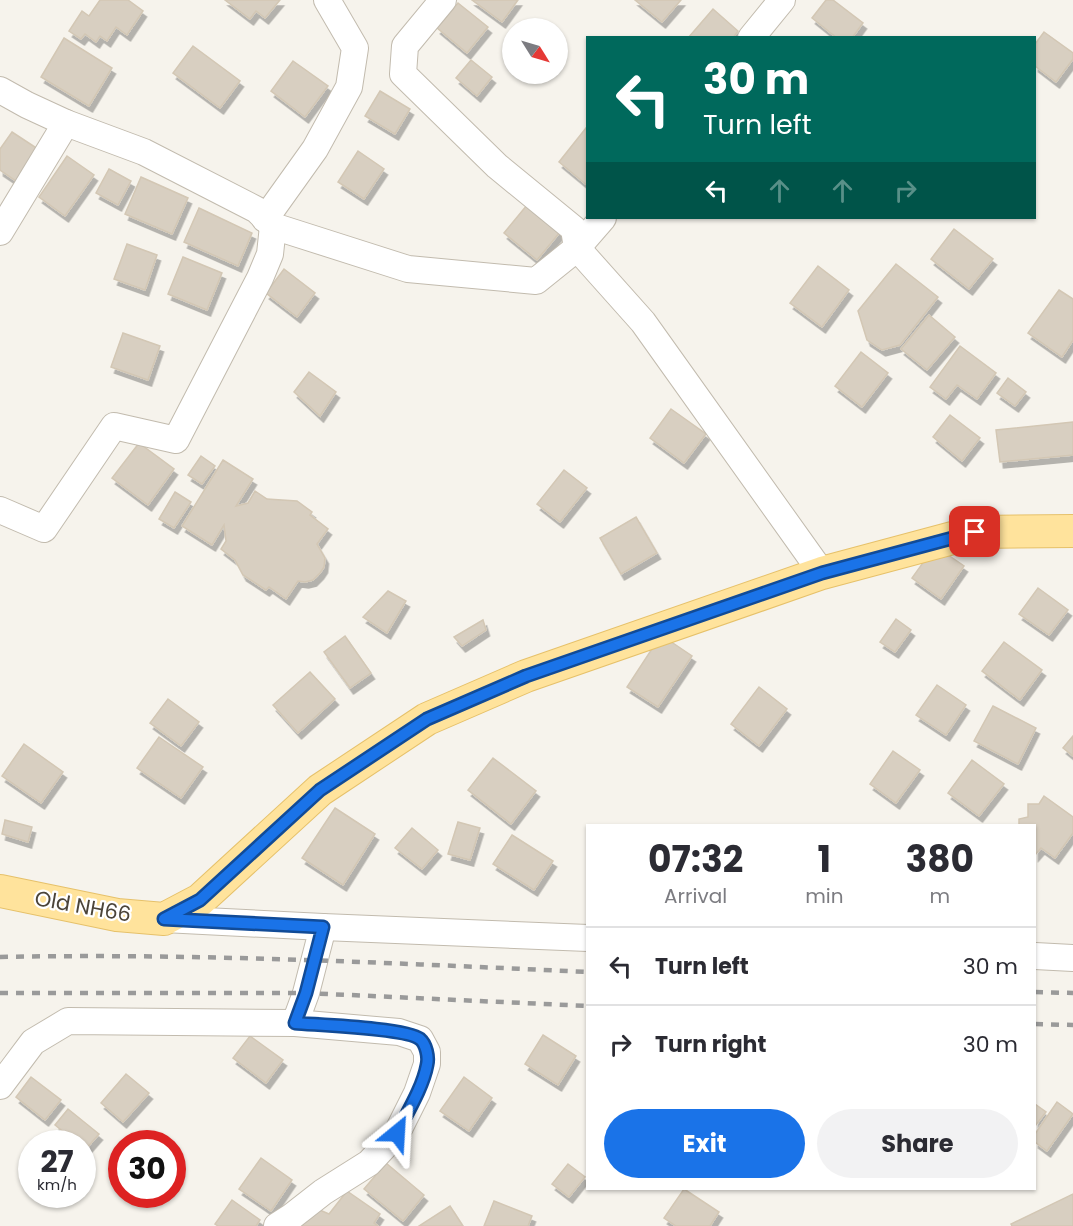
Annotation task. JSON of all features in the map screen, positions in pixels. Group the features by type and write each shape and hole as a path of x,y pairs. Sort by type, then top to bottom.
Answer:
{"main road":[{"path":"164,919 200,900 320,790 427,719 526,676 822,573 975,532 1073,531"},
{"name":"Old NH66","path":"0,891 117,915 164,919"}],"street":[{"path":"0,510 44,529 114,426 176,441 260,279 270,254 269,222 315,149 349,87 355,48 327,0"},
{"path":"443,0 405,46 403,74 497,166 574,229 577,248 643,322 822,573"},
{"path":"753,36 782,0"},
{"path":"0,90 66,123 144,152 257,210 269,222 408,269 536,282 577,248 602,219"},
{"path":"0,232 66,123"},
{"path":"164,919 586,938"},
{"path":"295,1023 306,993 323,927"},
{"path":"1036,956 1073,958"},
{"path":"0,1086 33,1042 68,1021 295,1023 399,1032 420,1039 427,1052 427,1064 417,1093 397,1133 369,1163 323,1192 277,1226"}],"building":[{"path":"100,0 128,0 143,11 127,35 116,27 107,41 100,36 96,42 85,34 81,39 69,31 82,11 89,16"},
{"path":"225,0 280,0 265,18 256,11 250,19"},
{"path":"472,0 518,0 505,18 502,18 502,22"},
{"path":"635,0 681,0 662,22"},
{"path":"826,0 833,0 863,23 853,36 834,36 812,18"},
{"path":"458,3 488,27 467,53 437,28"},
{"path":"713,9 738,31 734,36 690,36"},
{"path":"1044,32 1073,53 1073,59 1056,82 1036,67 1036,43"},
{"path":"64,38 112,68 89,106 41,77"},
{"path":"193,46 240,81 220,108 173,73"},
{"path":"471,60 492,77 477,96 456,78"},
{"path":"293,61 328,86 305,117 271,91"},
{"path":"380,91 410,109 395,134 365,116"},
{"path":"586,128 586,184 559,162"},
{"path":"12,132 41,151 19,183 0,170 0,149"},
{"path":"358,151 384,169 364,199 338,182"},
{"path":"67,156 94,175 65,216 39,197"},
{"path":"109,169 131,181 118,205 96,193"},
{"path":"141,177 188,198 172,234 125,214"},
{"path":"527,205 560,232 537,260 504,233"},
{"path":"199,208 252,233 238,266 184,242"},
{"path":"954,229 993,259 969,289 931,259"},
{"path":"127,244 157,255 145,290 114,279"},
{"path":"183,257 222,273 207,310 168,294"},
{"path":"896,264 938,297 900,345 882,350 867,340 858,311"},
{"path":"818,266 849,290 822,327 790,303"},
{"path":"284,269 315,293 297,317 266,293"},
{"path":"1059,290 1073,299 1073,340 1062,357 1028,333"},
{"path":"929,315 955,337 927,370 901,349"},
{"path":"123,333 160,346 148,380 111,367"},
{"path":"960,346 996,373 977,399 957,385 946,399 930,387"},
{"path":"861,352 888,373 862,407 835,386"},
{"path":"309,372 336,392 320,416 294,392"},
{"path":"1008,378 1026,392 1015,406 997,393"},
{"path":"671,409 706,434 684,463 650,438"},
{"path":"950,415 980,438 962,461 933,437"},
{"path":"1073,422 1073,455 1000,462 996,430"},
{"path":"139,443 174,469 148,505 112,478"},
{"path":"201,456 215,466 202,484 188,475"},
{"path":"223,460 253,479 236,506 248,503 255,491 267,499 297,501 312,512 310,515 328,529 317,544 325,558 324,567 313,580 298,581 286,599 269,587 266,590 243,575 235,560 221,549 226,541 224,525 212,545 182,526"},
{"path":"564,470 587,488 560,522 537,504"},
{"path":"175,492 191,502 174,528 159,519"},
{"path":"636,517 657,553 621,574 600,538"},
{"path":"935,546 964,566 941,599 912,578"},
{"path":"1038,588 1068,610 1049,635 1019,614"},
{"path":"388,591 406,601 387,633 363,617"},
{"path":"896,619 911,630 895,652 880,642"},
{"path":"483,620 486,630 462,646 454,637"},
{"path":"661,635 692,656 658,707 627,687"},
{"path":"345,636 371,673 350,688 324,652"},
{"path":"1004,642 1042,670 1020,700 982,671"},
{"path":"310,672 335,699 298,733 273,705"},
{"path":"937,685 966,705 946,735 916,715"},
{"path":"759,687 787,709 759,746 731,724"},
{"path":"168,699 199,722 181,746 150,723"},
{"path":"993,706 1036,728 1018,764 974,741"},
{"path":"1073,736 1073,756 1063,748"},
{"path":"159,737 203,767 181,798 137,768"},
{"path":"24,744 63,772 41,803 2,776"},
{"path":"893,751 920,770 896,803 870,784"},
{"path":"493,758 536,791 511,824 468,790"},
{"path":"972,760 1004,784 979,816 948,793"},
{"path":"1044,796 1073,817 1073,833 1055,858 1041,848 1036,854 1036,824 1019,824 1019,819 1028,817 1028,804 1039,804"},
{"path":"335,808 375,834 343,885 302,858"},
{"path":"5,820 32,827 28,842 2,834"},
{"path":"458,822 480,828 470,860 448,854"},
{"path":"412,828 438,850 422,869 395,848"},
{"path":"512,835 553,861 534,890 493,864"},
{"path":"543,1035 576,1056 558,1085 525,1064"},
{"path":"250,1036 283,1060 266,1083 233,1058"},
{"path":"126,1074 149,1093 123,1122 101,1103"},
{"path":"31,1077 61,1100 45,1120 16,1097"},
{"path":"464,1077 492,1098 469,1131 440,1111"},
{"path":"1057,1102 1073,1114 1047,1151 1036,1143 1036,1133"},
{"path":"1036,1105 1046,1112 1036,1125"},
{"path":"68,1109 94,1130 61,1130 55,1125"},
{"path":"261,1158 292,1180 271,1211 239,1189"},
{"path":"386,1163 424,1195 403,1221 364,1189"},
{"path":"568,1164 585,1177 569,1197 552,1184"},
{"path":"683,1190 719,1212 710,1226 676,1226 664,1218"},
{"path":"347,1191 380,1214 374,1223 378,1226 298,1226 315,1208 329,1214"},
{"path":"1073,1194 1073,1226 1012,1226 1011,1224"},
{"path":"232,1200 260,1220 256,1226 218,1226 215,1224"},
{"path":"494,1201 532,1216 528,1226 484,1226"},
{"path":"450,1206 463,1226 419,1226"}],"railway":[{"path":"0,957 147,956 368,962 586,972"},
{"path":"1036,992 1073,993"},
{"path":"0,993 306,993 586,1006"},
{"path":"1036,1024 1073,1025"}],"route":[{"path":"397,1133 417,1093 427,1064 427,1052 420,1039 399,1032 295,1023 306,993 323,927 164,919 200,900 320,790 427,719 526,676 822,573 975,532"}]}
